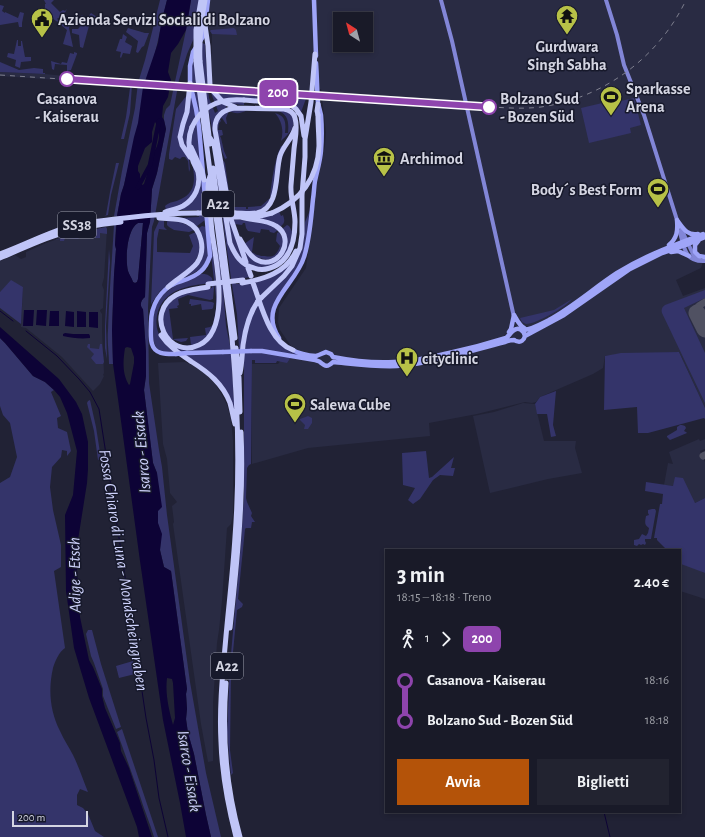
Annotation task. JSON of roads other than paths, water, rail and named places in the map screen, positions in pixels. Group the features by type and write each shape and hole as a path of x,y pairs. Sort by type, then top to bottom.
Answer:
{"highway":[{"name":"A22","path":"201,0 196,30 198,61 232,313 239,378 242,446 240,508 234,595 224,701 224,724 227,773 233,811 240,837"},
{"name":"A22","path":"206,0 201,19 198,80 232,338 238,437 237,514 221,701 224,774 229,810 236,837"},
{"path":"205,25 208,46 210,85 213,91 223,102 236,108"},
{"path":"239,378 248,321 260,300 292,266 300,248 302,234 302,195 305,139 311,102 315,54"},
{"path":"190,83 187,112 180,137 182,145 194,163"},
{"path":"167,216 175,209 185,205 195,194 198,185 198,177 190,153 190,135 192,127 200,114 212,105 225,100 244,100 284,103 293,106 301,116 305,139"},
{"path":"159,216 198,214 260,216 272,213 293,200 308,184 316,167 319,146 318,104"},
{"path":"209,136 214,144 230,243 234,253 249,267 259,270 270,268 282,262 290,252 293,243 295,221 291,189 296,136 296,123 294,115 287,109 281,108 229,108 222,112 217,118 215,127 231,219 246,262"},
{"path":"237,216 259,212 270,204 275,192 281,154 294,131 296,123"},
{"path":"189,142 202,171 204,180"},
{"path":"208,286 181,293 170,299 164,307 161,315 161,328 166,336 177,345 191,347 199,345 208,338 216,325 220,295 209,198 208,182 210,175"},
{"name":"SS38","path":"0,254 45,235 75,225 105,220 159,216"},
{"name":"SS38","path":"0,258 49,237 73,230 99,224 159,216"},
{"path":"167,216 182,220 194,227 201,238 202,247 200,258 197,263 168,287"},
{"path":"236,233 250,254 262,262 271,261 278,258 285,244 283,234 275,225 268,222 237,216"},
{"path":"242,281 267,274 278,269 284,264 292,254 294,248 298,232 295,221"},
{"path":"238,437 229,401 220,385 208,373 174,350 162,336 157,322 160,309 167,298 184,289 255,280 273,275 280,271 286,266 297,248 302,221"},
{"path":"248,268 251,276"},
{"path":"253,283 272,330 284,346 293,350"}],"main road":[{"path":"206,0 204,35 193,52 191,58 190,83 199,127 210,256 206,266 198,274 168,287 157,300 151,313 151,343 160,353 166,354 262,351 308,358 320,362 326,366 331,364 333,360"},
{"path":"314,0 318,104 321,114 322,132 320,162 315,181 310,230 305,254 300,267 277,300 273,314 273,323 277,334 284,343 293,350 310,355 321,355 326,352 331,354 333,360"},
{"path":"441,0 452,41 471,131 514,315 512,332 514,340"},
{"path":"606,0 617,35 624,65 645,119 689,256"},
{"path":"677,220 685,231 705,235"},
{"path":"333,360 391,363 408,361 444,354 506,338 517,329 523,332 564,315 625,272 664,250 676,238 677,220"},
{"path":"523,332 543,323 563,311 628,266 664,250 705,235"},
{"path":"704,259 695,252 695,245 705,235"},
{"path":"685,242 695,256 704,259"},
{"path":"664,250 678,252 689,256 692,259 704,259"},
{"path":"514,315 524,328 543,323"},
{"path":"333,360 377,366 408,365 437,360 505,341 514,340 521,342 524,339 523,332 514,315"},
{"path":"498,340 509,332 514,315"},
{"path":"320,362 321,355"}],"water":[{"path":"167,0 191,0 186,30 171,53 168,72 171,80 168,97 163,106 162,117 166,129 157,173 152,189 150,222 147,233 145,297 141,304 143,309 146,352 146,376 144,390 153,463 157,473 162,507 158,511 158,523 162,534 160,550 164,567 171,571 187,689 186,719 188,733 194,754 211,837 186,837 163,720 113,364 112,330 117,216 138,123 143,87 158,43","holes":["155,122 159,130 159,139 144,184 142,185 138,166 145,148 152,142 152,132","138,223 143,223 138,279 135,283 133,282 127,266 129,238 134,226","125,348 131,348 134,357 129,385 125,376 124,367","167,678 172,679 175,718 173,725 167,690"]},
{"path":"24,310 34,310 33,326 23,326"},
{"path":"37,310 47,310 46,326 36,325"},
{"path":"50,311 59,311 59,326 49,326"},
{"path":"66,311 74,312 74,327 65,326"},
{"path":"77,311 86,312 86,327 77,327"},
{"path":"89,312 98,312 98,328 89,327"},
{"name":"Adige - Etsch","path":"0,327 59,379 76,402 82,414 88,442 88,469 78,540 77,570 80,617 89,660 102,689 105,708 120,743 121,751 129,768 152,837 139,837 137,827 89,698 74,648 66,591 65,515 73,495 77,451 67,413 60,397 54,390 45,382 33,376 0,338"},
{"path":"65,333 89,334 90,338 63,336"}],"waterway":[{"name":"Isarco - Eisack","path":"138,187 150,165 159,121"},
{"name":"Fossa Chiaro di Luna - Mondscheingraben","path":"0,311 13,321"},
{"name":"Fossa Chiaro di Luna - Mondscheingraben","path":"26,331 57,356 79,379 90,392 99,409 146,718 159,798 168,837"},
{"path":"604,813 610,837"}],"railway":[{"path":"0,75 498,107 541,107 564,102 586,94 627,72 645,57 661,40 675,21 686,0"}],"train":[{"name":"200","path":"67,79 489,107"}],"place":[{"name":"Gurdwara Singh Sabha","path":"567,36"},
{"name":"Azienda Servizi Sociali di Bolzano","path":"42,38"},
{"name":"Casanova - Kaiserau","path":"67,79"},
{"name":"Bolzano Sud - Bozen Süd","path":"489,107"},
{"name":"Sparkasse Arena","path":"611,116"},
{"name":"Archimod","path":"384,178"},
{"name":"Body´s Best Form","path":"658,208"},
{"name":"cityclinic","path":"407,378"},
{"name":"Salewa Cube","path":"295,424"}]}
